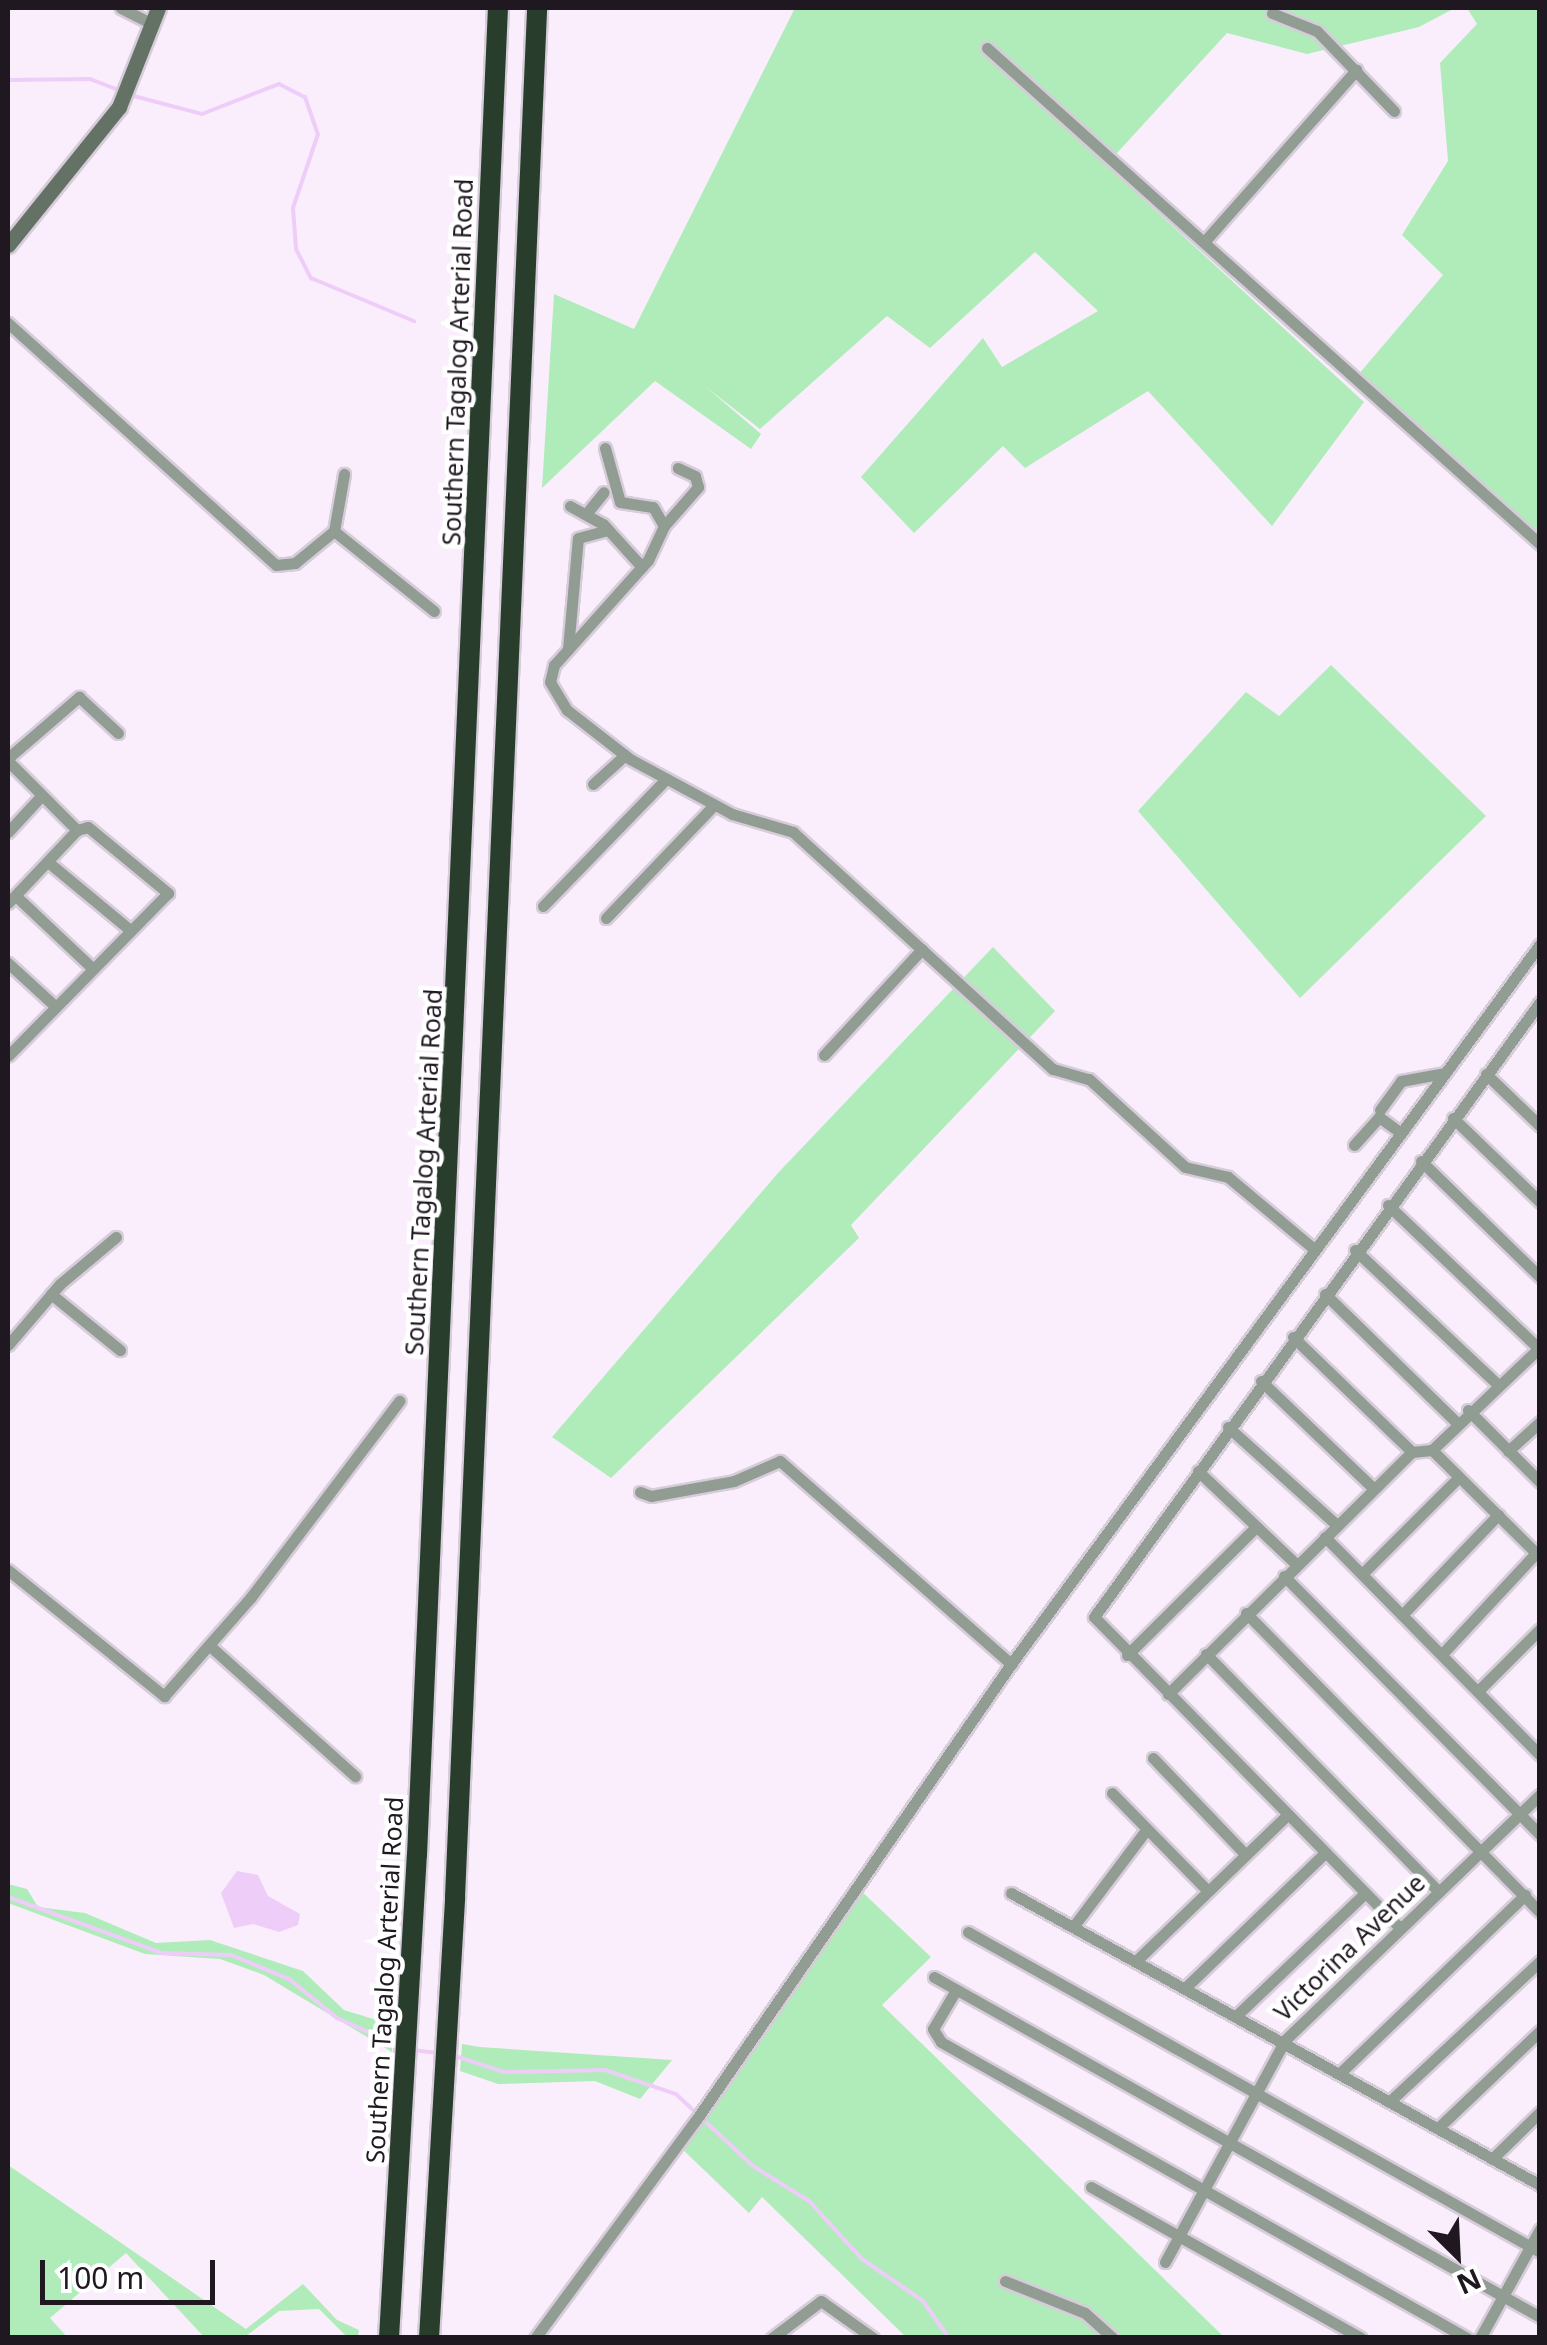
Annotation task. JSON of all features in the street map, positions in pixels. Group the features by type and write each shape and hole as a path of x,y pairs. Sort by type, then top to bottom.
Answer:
{"highway":[{"name":"Southern Tagalog Arterial Road","path":"389,2338 498,8"},
{"path":"429,2338 449,2006 537,8"}],"main road":[{"path":"8,245 119,107 134,80 156,16"}],"street":[{"path":"121,8 156,16"},
{"path":"1272,13 1317,32 1394,111"},
{"path":"987,48 1540,544"},
{"path":"1204,242 1356,70"},
{"path":"8,322 276,565 295,563 334,531 344,474"},
{"path":"605,448 620,502 653,507 664,526"},
{"path":"678,468 696,476 698,487 664,526 642,567 554,665 552,689 567,710 625,755 714,805 793,832 1053,1069 1088,1079 1185,1167 1228,1177 1314,1249"},
{"path":"586,514 604,492"},
{"path":"570,506 608,530 642,567"},
{"path":"566,654 575,627 578,538 608,530"},
{"path":"334,531 434,611"},
{"path":"8,1056 168,889 98,830 77,830 8,760 79,697 118,733"},
{"path":"594,784 625,755"},
{"path":"543,906 666,779"},
{"path":"8,832 42,795"},
{"path":"606,918 714,805"},
{"path":"77,830 12,900 92,968"},
{"path":"48,862 130,930"},
{"path":"535,2338 700,2114 1011,1664 1540,944"},
{"path":"824,1055 922,949"},
{"path":"10,971 54,1006"},
{"path":"1400,1928 1127,1655 1097,1623 1096,1610 1354,1250 1540,1002"},
{"path":"1380,1110 1401,1081 1445,1073"},
{"path":"1486,1074 1540,1126"},
{"path":"1354,1144 1380,1118 1400,1133"},
{"path":"1454,1118 1540,1202"},
{"path":"1421,1161 1540,1277"},
{"path":"1168,1694 1373,1488 1412,1452 1432,1450 1468,1410 1539,1347 1388,1205"},
{"path":"8,1345 51,1294 116,1236"},
{"path":"1354,1250 1497,1384"},
{"path":"51,1294 120,1350"},
{"path":"1325,1294 1457,1424"},
{"path":"1293,1337 1412,1452"},
{"path":"1261,1382 1373,1488"},
{"path":"8,1570 164,1696 210,1646 399,1401"},
{"path":"1468,1410 1540,1482"},
{"path":"1508,1451 1540,1422"},
{"path":"1228,1427 1338,1525"},
{"path":"1432,1450 1538,1555 1444,1652"},
{"path":"640,1492 652,1496 722,1484 780,1461 1011,1664"},
{"path":"1198,1471 1296,1564"},
{"path":"1362,1574 1459,1477"},
{"path":"1402,1614 1498,1515"},
{"path":"1127,1655 1256,1527"},
{"path":"1324,1536 1444,1652 1540,1755"},
{"path":"1284,1576 1540,1835"},
{"path":"1246,1613 1540,1912"},
{"path":"1479,1690 1540,1628"},
{"path":"210,1646 355,1776"},
{"path":"1206,1654 1439,1892"},
{"path":"1153,1758 1246,1854"},
{"path":"1112,1793 1207,1890"},
{"name":"Victorina Avenue","path":"1165,2262 1285,2040 1540,1795"},
{"path":"1137,1960 1286,1816"},
{"path":"1073,1926 1146,1830"},
{"path":"1186,1987 1324,1853"},
{"path":"1010,1893 1285,2040 1540,2185"},
{"path":"1237,2014 1365,1893"},
{"path":"1340,2074 1525,1895"},
{"path":"968,1932 1535,2249"},
{"path":"1389,2102 1540,1962"},
{"path":"934,1977 1540,2317"},
{"path":"956,1990 934,2029 942,2042 1467,2338"},
{"path":"1438,2128 1540,2031"},
{"path":"1492,2159 1540,2112"},
{"path":"1091,2187 1361,2338"},
{"path":"1480,2338 1502,2296 1535,2249 1540,2229"},
{"path":"1005,2280 1085,2313 1114,2338"},
{"path":"772,2338 821,2301 873,2338"}],"green space":[{"path":"795,8 1455,8 1419,27 1307,54 1227,33 1106,165 1364,402 1272,526 1148,391 1025,468 1003,446 914,533 861,477 983,338 1002,367 1098,311 1035,252 930,348 887,316 760,429 706,387 761,434 751,449 655,381 542,488 554,294 634,329"},
{"path":"1467,8 1539,8 1539,540 1358,375 1443,275 1402,235 1448,161 1440,63 1477,24"},
{"path":"1331,665 1486,816 1300,998 1138,811 1246,692 1279,716"},
{"path":"993,947 1055,1011 851,1225 859,1238 611,1478 552,1437 778,1173"},
{"path":"8,1884 27,1889 38,1907 85,1913 156,1943 210,1940 303,1971 344,2010 393,2025 392,2052 264,1975 220,1959 145,1954 8,1903"},
{"path":"859,1889 931,1957 882,2005 1224,2337 906,2337 762,2197 749,2213 679,2146"},
{"path":"462,2044 672,2060 640,2099 595,2081 498,2084 460,2071"},
{"path":"8,2165 246,2329 303,2284 337,2320 359,2330 358,2337 347,2337 319,2309 279,2311 245,2337 204,2337 126,2253 50,2318 67,2337 8,2337"}],"shaded area":[{"path":"237,1871 258,1875 268,1896 300,1914 298,1925 279,1932 253,1924 234,1928 221,1893"}],"waterway":[{"path":"8,80 90,79 121,91"},
{"path":"130,95 202,114 279,84 305,97 318,134 293,208 296,249 311,278 414,321"},
{"path":"8,1897 162,1953 231,1955 289,1979 337,2018 399,2046"},
{"path":"413,2050 438,2053"},
{"path":"452,2055 504,2072 605,2070 676,2094 753,2166 809,2201 862,2259 923,2301 949,2338"}]}
